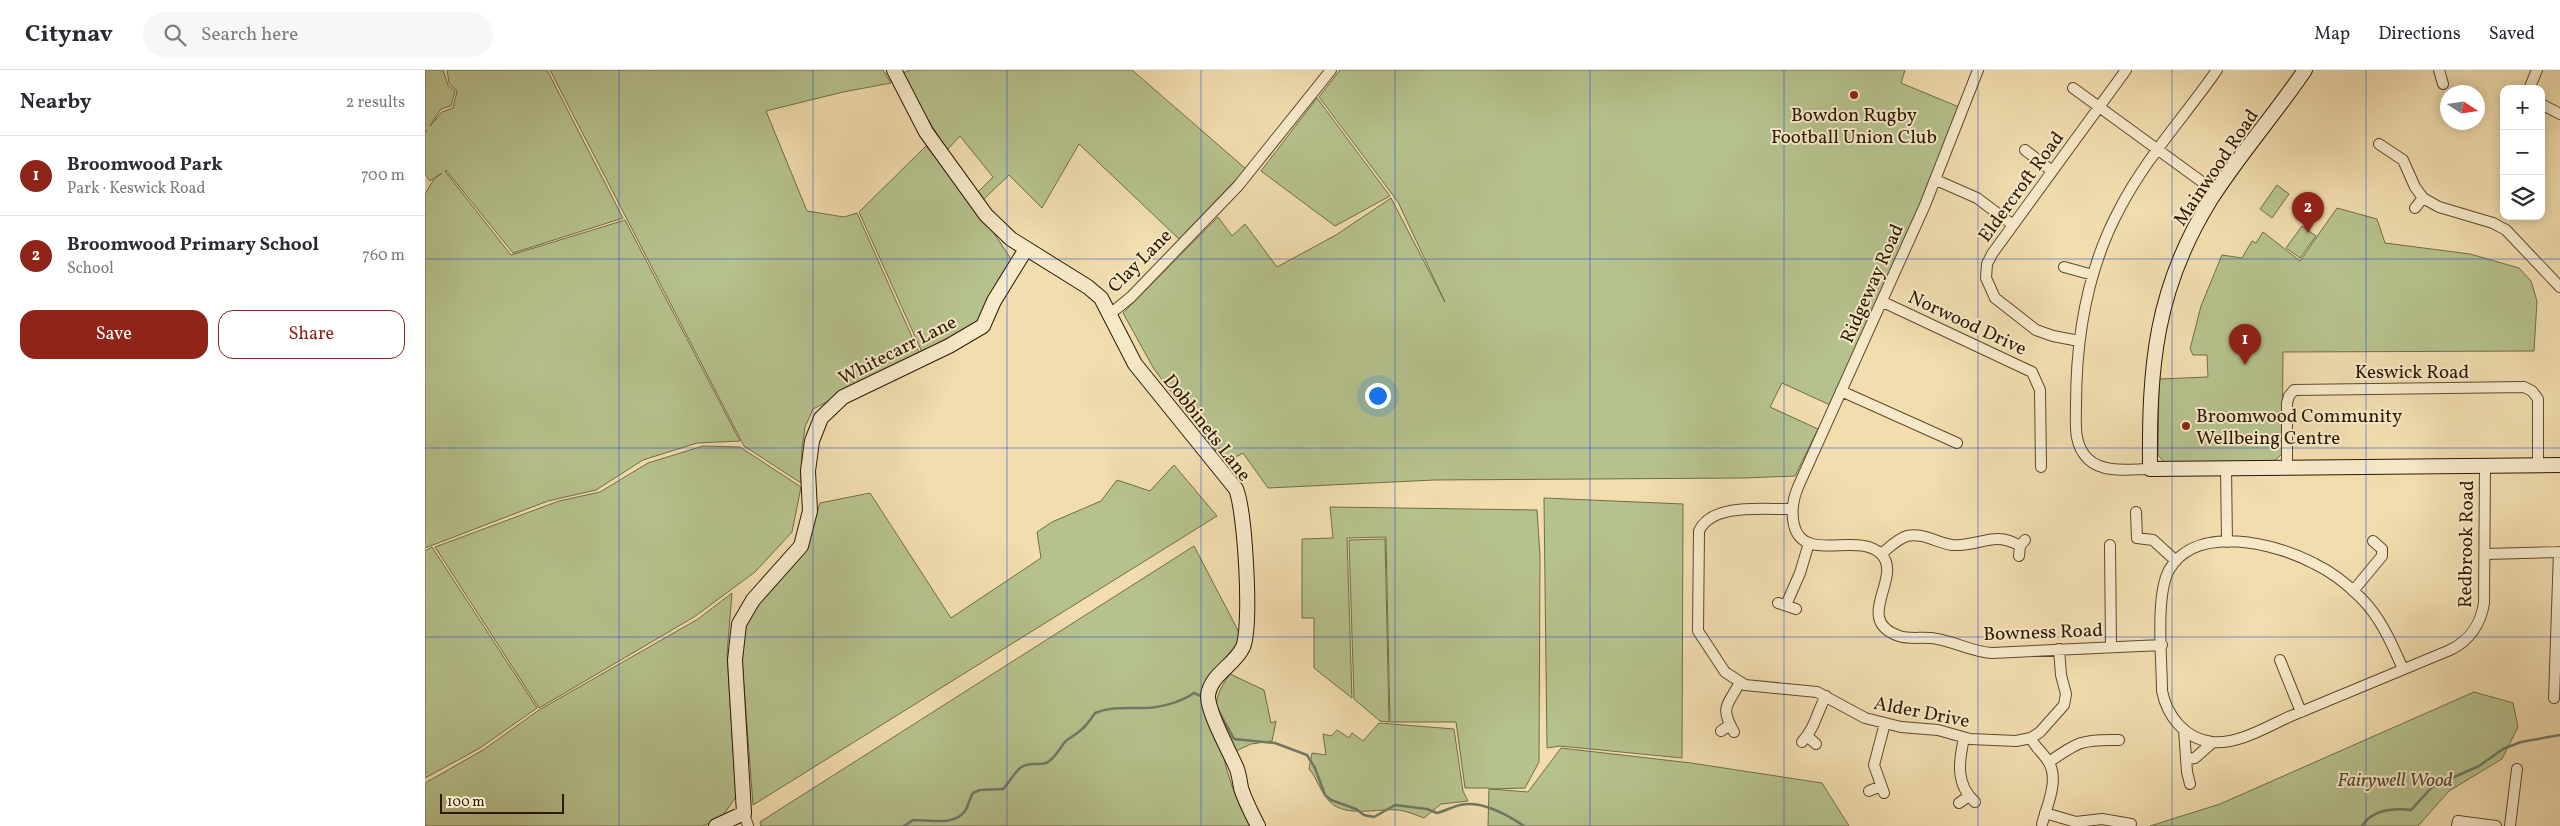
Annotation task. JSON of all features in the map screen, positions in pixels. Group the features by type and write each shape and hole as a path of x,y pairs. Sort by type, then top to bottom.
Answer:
{"street":[{"name":"Clay Lane","path":"894,70 926,132 986,215 999,229 1026,249 1088,287 1101,298 1110,314 1131,297 1238,186 1331,70"},
{"name":"Ridgeway Road","path":"1793,509 1798,487 1883,302 1936,180 1978,70"},
{"name":"Eldercroft Road","path":"2079,341 2053,336 2036,330 1991,293 1986,278 1989,260 2013,224 2126,70"},
{"path":"2217,70 2134,183 2118,211 2093,275 2079,341 2076,420 2080,448 2091,461 2104,467 2150,469 2560,465"},
{"name":"Mainwood Road","path":"2150,469 2150,388 2159,326 2168,291 2183,252 2217,192 2305,70"},
{"path":"2439,70 2443,84"},
{"path":"2531,85 2537,70"},
{"path":"2072,87 2217,192"},
{"path":"2545,106 2560,114"},
{"path":"2379,144 2392,148 2403,160 2415,187 2423,198 2439,207 2502,228 2518,241 2534,262 2560,287"},
{"path":"2023,149 2052,171"},
{"path":"1936,180 1977,198 2013,224"},
{"path":"2415,208 2423,198"},
{"name":"Whitecarr Lane","path":"746,819 735,660 739,624 753,600 801,546 810,511 808,471 812,441 821,418 843,397 949,346 983,326 994,301 1026,249"},
{"path":"2063,266 2093,275"},
{"name":"Norwood Drive","path":"1883,302 2023,365 2032,372 2040,385 2041,467"},
{"name":"Dobbinets Lane","path":"1110,314 1125,348 1135,364 1236,489 1240,498 1244,535 1246,635 1236,658 1212,683 1208,696 1211,712 1235,765 1242,789 1258,826"},
{"name":"Keswick Road","path":"2287,467 2287,403 2289,396 2295,390 2514,387 2530,389 2538,399 2538,465"},
{"path":"1841,390 1957,443"},
{"name":"Redbrook Road","path":"2403,669 2381,624 2353,591 2330,572 2294,554 2261,545 2227,542 2196,546 2176,561 2167,575 2162,589 2162,645 2163,696 2169,713 2184,730 2199,739 2213,742 2233,740 2456,647 2474,630 2484,606 2485,465"},
{"path":"2226,468 2227,542"},
{"path":"1793,509 1796,531 1809,543 1865,546 1881,554 1897,541 1912,535 1953,545 2002,538 2021,547"},
{"name":"Alder Drive","path":"1793,509 1722,512 1708,519 1699,531 1698,630 1719,666 1740,682 1757,687 1811,690 1826,696 1865,718 1901,727 1938,730 1964,738 2013,742 2031,738"},
{"path":"2136,512 2137,538 2153,540 2176,561"},
{"path":"2353,591 2382,556 2383,551 2373,541"},
{"path":"1787,606 1809,543"},
{"path":"2110,545 2111,646"},
{"path":"2485,554 2559,552 2553,616 2557,686 2554,698"},
{"name":"Bowness Road","path":"1881,554 1886,560 1888,574 1878,600 1878,612 1883,623 1894,634 1906,638 1939,639 1986,653 2162,645"},
{"path":"2042,824 2053,781 2049,762 2031,738 2057,715 2065,700 2059,649"},
{"path":"2280,660 2301,712"},
{"path":"1721,731 1733,728 1725,708 1740,682"},
{"path":"1816,744 1805,739 1814,726 1817,712 1826,696"},
{"path":"1869,791 1882,789 1874,765 1885,723"},
{"path":"2184,730 2190,784"},
{"path":"2049,762 2074,744 2103,736 2119,740"},
{"path":"1959,803 1972,799 1961,780 1959,768 1964,738"},
{"path":"2187,759 2195,758 2213,742"},
{"path":"2510,826 2517,770"},
{"path":"2045,813 2076,822 2102,819 2120,825 2131,824"},
{"path":"716,826 746,819"},
{"path":"2457,826 2458,821 2496,826"}],"green space":[{"path":"425,70 443,70 448,85 455,91 451,106 441,109 430,126 442,112 453,108 457,91 449,83 447,70 547,70 623,218 513,253 445,171 511,255 625,220 740,441 697,443 643,460 596,490 548,501 425,548 425,194 434,179 442,173 430,181 425,174 425,133 427,130 425,132"},
{"path":"550,70 883,70 891,83 843,92 766,111 807,211 844,217 857,213 920,355 813,409 805,427 801,483 744,446"},
{"path":"910,70 1132,70 1246,169 1179,239 1079,144 1042,208 1009,175 984,199 977,193 993,177 960,136 947,150 900,74"},
{"path":"1340,70 1905,70 1901,83 1959,107 1924,195 1830,405 1782,383 1770,407 1818,429 1795,476 1434,480 1268,488 1243,453 1225,463 1154,369 1123,313 1218,217 1232,236 1245,224 1277,267 1336,235 1391,198 1445,302 1398,202 1319,97"},
{"path":"1317,98 1390,196 1335,226 1261,171"},
{"path":"926,146 976,206 1013,262 982,320 922,352 859,212"},
{"path":"2277,185 2289,194 2272,218 2260,209"},
{"path":"2337,208 2377,219 2385,243 2470,254 2519,268 2531,281 2537,301 2534,351 2283,352 2282,454 2273,462 2165,463 2158,455 2159,379 2208,377 2207,355 2193,355 2190,349 2201,306 2222,255 2242,258 2252,241 2256,243 2263,232 2300,261"},
{"path":"2302,226 2316,236 2300,258 2286,248"},
{"path":"703,446 740,447 801,487 792,532 755,572 694,617 539,708 435,547 559,501 600,492 648,463"},
{"path":"1174,465 1217,516 753,805 742,659 746,625 766,588 806,549 820,503 870,493 951,618 1041,558 1037,532 1052,522 1101,501 1117,480 1150,491"},
{"path":"1544,498 1683,504 1682,758 1560,746 1547,748"},
{"path":"1330,507 1537,510 1540,556 1539,762 1525,788 1490,789 1528,792 1561,748 1691,763 1822,783 1849,826 1488,826 1489,788 1465,788 1456,722 1390,722 1386,537 1347,538 1352,698 1314,668 1314,618 1302,618 1302,539 1333,538"},
{"path":"1385,539 1389,722 1380,721 1354,699 1349,540"},
{"path":"1194,546 1242,638 1211,677 1219,735 1227,772 1233,790 1250,826 761,826 760,822"},
{"path":"432,547 537,708 480,748 425,778 425,551"},
{"path":"732,593 727,654 736,797 721,818 703,826 425,826 425,783 483,750 539,710 698,619"},
{"path":"1230,674 1264,690 1271,723 1276,721 1272,741 1251,744 1236,751 1220,721 1216,705 1222,686"},
{"name":"Fairywell Wood","path":"2474,692 2513,703 2518,727 2502,759 2449,791 2418,826 2150,826 2220,804"},
{"path":"1379,723 1454,729 1463,791 1468,801 1441,804 1424,818 1398,810 1345,810 1330,802 1309,769 1312,753 1326,755 1323,734 1331,736 1337,730 1349,738 1352,733 1363,741"}],"waterway":[{"path":"904,826 913,820 942,821 955,819 965,811 973,793 980,790 1003,789 1020,768 1027,765 1043,764 1049,761 1067,740 1083,729 1095,713 1111,709 1160,706 1182,700 1194,693 1203,697"},
{"path":"1217,708 1234,739 1275,743 1307,755 1315,768 1325,795 1331,800 1356,809 1364,815 1374,817 1395,805 1427,809 1437,813 1468,804 1494,810 1524,826"},
{"path":"2362,826 2372,816 2384,811 2397,809 2411,810 2432,787 2479,766 2503,749 2521,742 2560,735"}],"place":[{"name":"Bowdon Rugby Football Union Club","path":"1854,95"},
{"name":"Broomwood Primary School","path":"2308,233"},
{"name":"Broomwood Park","path":"2245,365"},
{"name":"Broomwood Community Wellbeing Centre","path":"2186,426"}]}
